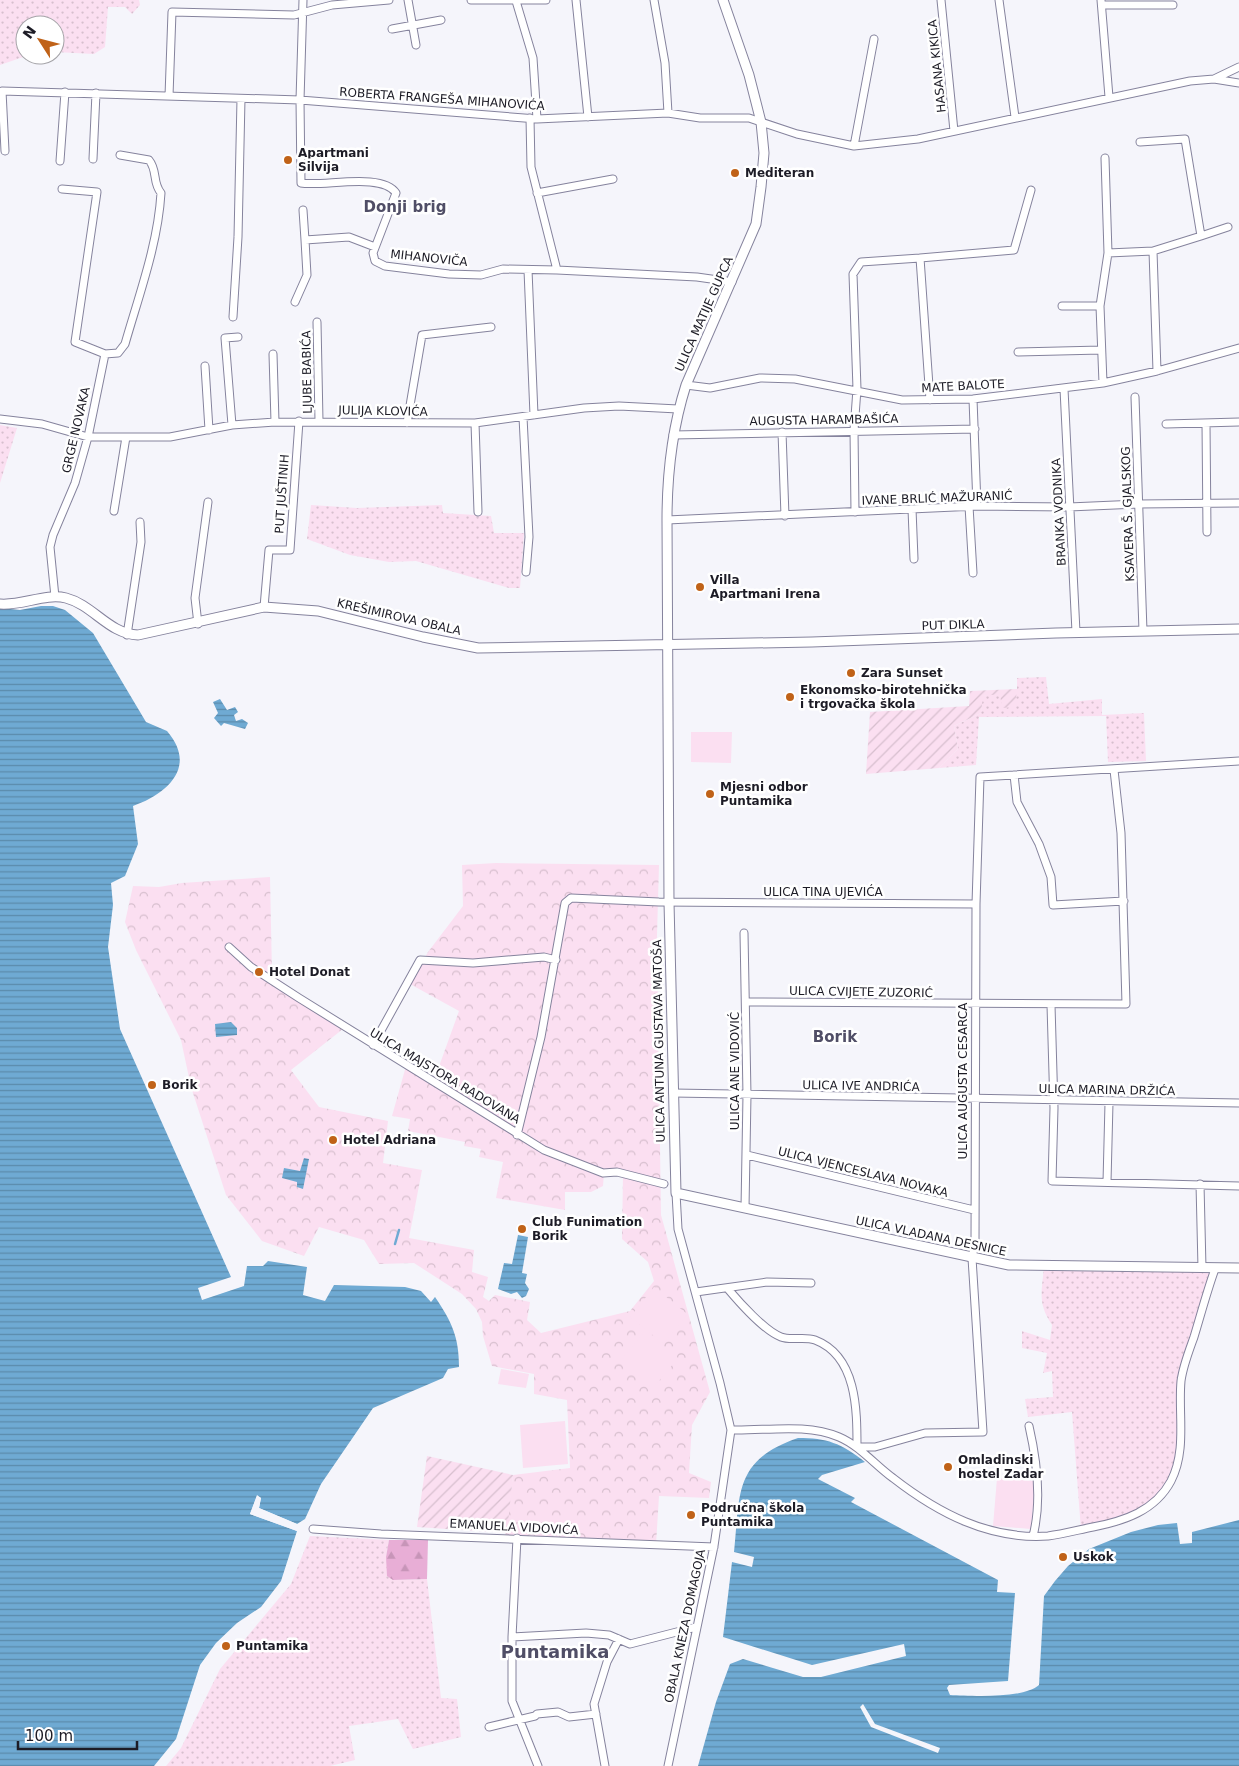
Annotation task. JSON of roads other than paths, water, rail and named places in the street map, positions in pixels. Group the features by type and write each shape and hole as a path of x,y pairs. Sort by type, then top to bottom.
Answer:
{"street":[{"path":"300,100 303,0"},
{"path":"169,96 172,12 294,15 303,11 332,6 389,0"},
{"path":"408,0 416,45"},
{"path":"471,0 546,0"},
{"path":"576,0 588,116"},
{"path":"654,0 665,63 668,113"},
{"name":"ULICA MATIJE GUPCA","path":"668,644 667,520 669,468 673,435 678,410 686,386 756,224 764,153 761,122 749,75 723,0"},
{"name":"HASANA KIKICA","path":"942,0 954,131"},
{"path":"999,0 1015,117"},
{"path":"516,1 533,58 534,118 531,167 557,270"},
{"path":"1109,97 1102,2 1173,5"},
{"path":"392,28 441,20"},
{"path":"854,146 874,39"},
{"path":"1214,79 1239,67"},
{"path":"1214,79 1239,83"},
{"name":"ROBERTA FRANGEŠA MIHANOVIĆA","path":"5,151 2,91 300,100 534,118 668,113 700,118 749,118 797,134 854,146 900,142 1109,97 1214,79"},
{"path":"60,161 65,92"},
{"path":"93,159 96,93"},
{"path":"233,317 238,236 241,99"},
{"name":"MIHANOVIČA","path":"300,100 301,185 369,182 393,189 396,193 373,253 376,261 385,266 449,274 480,275 503,269 557,270 697,277 732,282"},
{"path":"1140,142 1184,139 1202,236"},
{"path":"62,189 97,192 75,342 104,354 118,353 123,348 160,217 161,193 155,186 155,168 149,160 120,155"},
{"path":"1103,383 1100,306 1108,254 1105,158"},
{"path":"537,193 613,179"},
{"path":"855,512 854,430 857,390 853,274 861,262 1014,250 1031,190"},
{"path":"295,302 307,275 303,210"},
{"path":"1108,254 1153,252 1228,227"},
{"path":"305,240 349,237 374,247"},
{"path":"1153,252 1157,371"},
{"path":"920,258 930,400"},
{"path":"528,270 534,415"},
{"path":"1062,306 1100,306"},
{"name":"LJUBE BABIĆA","path":"317,322 319,421"},
{"path":"407,424 422,335 492,327"},
{"path":"232,425 225,338 238,337"},
{"name":"MATE BALOTE","path":"686,386 710,388 760,378 795,379 902,400 972,399 1064,390 1103,383 1157,371 1239,348"},
{"path":"1018,352 1102,350"},
{"name":"GRGE NOVAKA","path":"55,597 50,546 75,483 88,437 104,354"},
{"path":"274,354 275,422"},
{"path":"205,366 209,430"},
{"name":"BRANKA VODNIKA","path":"1064,390 1076,632"},
{"name":"KSAVERA Š. GJALSKOG","path":"1135,397 1143,631"},
{"path":"972,399 975,429 973,573"},
{"name":"JULIJA KLOVIĆA","path":"0,419 42,424 88,437 170,437 232,425 275,422 475,423 584,408 619,406 678,410"},
{"path":"524,417 529,537 526,572"},
{"name":"PUT JUŠTINIH","path":"264,608 269,550 290,550 299,421"},
{"path":"1166,424 1239,422"},
{"path":"475,423 478,512"},
{"path":"1206,423 1207,532"},
{"name":"AUGUSTA HARAMBAŠIĆA","path":"673,435 975,429"},
{"path":"782,432 786,516"},
{"path":"114,511 126,437"},
{"path":"198,624 195,598 208,502"},
{"name":"IVANE BRLIĆ MAŽURANIĆ","path":"667,520 973,506 1069,507 1138,504 1239,504"},
{"path":"912,509 914,559"},
{"path":"0,604 25,603 55,597 75,602 127,635 141,542 140,522"},
{"name":"KREŠIMIROVA OBALA","path":"127,635 138,635 198,624 264,608 318,611 423,637 478,648 668,644"},
{"name":"PUT DIKLA","path":"668,644 822,642 1076,632 1239,629"},
{"name":"ULICA ANTUNA GUSTAVA MATOŠA","path":"668,644 669,902 678,1230 696,1292 731,1430"},
{"path":"1114,770 1124,901 1053,905 1051,877 1040,844 1017,802 1014,775 1239,761"},
{"name":"ULICA AUGUSTA CESARCA","path":"857,1447 875,1447 925,1433 984,1432 972,1258 975,1243 976,904 980,777 1014,775"},
{"name":"ULICA MAJSTORA RADOVANA","path":"228,947 251,967 517,1135 541,1037 565,904 571,898 669,902"},
{"name":"ULICA CVIJETE ZUZORIĆ","path":"746,1002 975,1005 1126,1004 1124,901"},
{"name":"ULICA TINA UJEVIĆA","path":"669,902 976,904"},
{"name":"ULICA ANE VIDOVIĆ","path":"744,933 747,1095 746,1208"},
{"path":"373,1045 420,960 473,963 544,957 556,960"},
{"path":"1052,1005 1052,1181 1239,1186"},
{"name":"ULICA IVE ANDRIĆA","path":"673,1093 974,1099"},
{"name":"ULICA MARINA DRŽIĆA","path":"974,1099 1109,1103 1239,1103"},
{"path":"1107,1182 1109,1103"},
{"path":"517,1135 544,1150 603,1173 617,1172 664,1184"},
{"name":"ULICA VJENCESLAVA NOVAKA","path":"747,1155 974,1210"},
{"path":"1200,1184 1202,1268"},
{"name":"ULICA VLADANA DESNICE","path":"676,1193 1009,1265 1239,1268"},
{"path":"731,1430 786,1429 821,1432 840,1437 857,1447 885,1472 924,1502 954,1518 989,1530 1032,1536 1050,1536 1104,1525 1137,1515 1151,1505 1170,1482 1180,1456 1181,1380 1215,1268"},
{"path":"696,1292 767,1282 812,1283"},
{"path":"728,1289 756,1318 782,1338 805,1338 816,1341 831,1351 846,1370 854,1388 857,1447"},
{"path":"1030,1426 1036,1460 1036,1525 1032,1536"},
{"name":"OBALA KNEZA DOMAGOJA","path":"668,1766 714,1548 731,1430"},
{"name":"EMANUELA VIDOVIĆA","path":"313,1529 714,1548"},
{"path":"517,1538 512,1637 512,1701 538,1766"},
{"path":"512,1637 586,1633 608,1635 630,1644 696,1627"},
{"path":"605,1766 594,1704 607,1662 619,1639"},
{"path":"489,1727 551,1712 558,1712 569,1718 596,1714"}],"water":[{"path":"53,606 65,610 93,633 146,722 167,731 176,744 180,756 179,767 174,778 167,786 157,794 133,806 138,844 125,876 111,883 113,905 108,947 120,1029 231,1277 198,1288 202,1300 244,1286 247,1266 263,1266 268,1261 307,1267 303,1295 325,1301 334,1285 405,1287 421,1291 431,1302 435,1297 446,1314 453,1330 459,1356 459,1367 448,1369 443,1378 373,1408 321,1484 305,1519 297,1524 259,1508 261,1498 257,1496 250,1514 297,1531 281,1581 261,1607 237,1623 216,1643 200,1665 176,1739 154,1766 0,1766 0,608 20,610"},
{"path":"220,699 227,710 235,707 238,712 234,715 236,721 242,719 248,723 245,729 224,723 221,726 214,718 218,713 213,702"},
{"path":"231,1022 237,1028 237,1035 216,1037 215,1024"},
{"path":"304,1158 309,1159 303,1189 297,1187 297,1182 282,1178 284,1168 300,1171"},
{"path":"518,1235 528,1237 522,1273 527,1274 525,1283 529,1289 526,1296 522,1298 517,1292 511,1294 498,1289 504,1263 512,1264"},
{"path":"798,1438 817,1439 833,1443 848,1450 865,1462 822,1475 818,1479 855,1498 851,1502 998,1580 997,1592 1015,1593 1008,1681 949,1685 947,1688 950,1695 1009,1695 1021,1693 1039,1685 1044,1596 1068,1566 1089,1549 1131,1532 1158,1525 1177,1523 1180,1544 1192,1543 1192,1532 1239,1520 1239,1766 698,1766 716,1702 730,1664 743,1659 803,1677 821,1677 906,1656 904,1644 812,1665 723,1637 732,1562 752,1567 754,1557 734,1552 740,1496 744,1481 751,1468 762,1457 777,1447"}],"waterway":[{"path":"395,1244 399,1230"}],"place":[{"name":"Apartmani Silvija","path":"288,160"},
{"name":"Mediteran","path":"735,173"},
{"name":"Villa Apartmani Irena","path":"700,587"},
{"name":"Zara Sunset","path":"851,673"},
{"name":"Ekonomsko-birotehnička i trgovačka škola","path":"790,697"},
{"name":"Mjesni odbor Puntamika","path":"710,794"},
{"name":"Hotel Donat","path":"259,972"},
{"name":"Borik","path":"152,1085"},
{"name":"Hotel Adriana","path":"333,1140"},
{"name":"Club Funimation Borik","path":"522,1229"},
{"name":"Omladinski hostel Zadar","path":"948,1467"},
{"name":"Područna škola Puntamika","path":"691,1515"},
{"name":"Uskok","path":"1063,1557"},
{"name":"Puntamika","path":"226,1646"}],"district":[{"name":"Donji brig","path":"405,207"},
{"name":"Borik","path":"835,1037"},
{"name":"Puntamika","path":"555,1652"}]}
